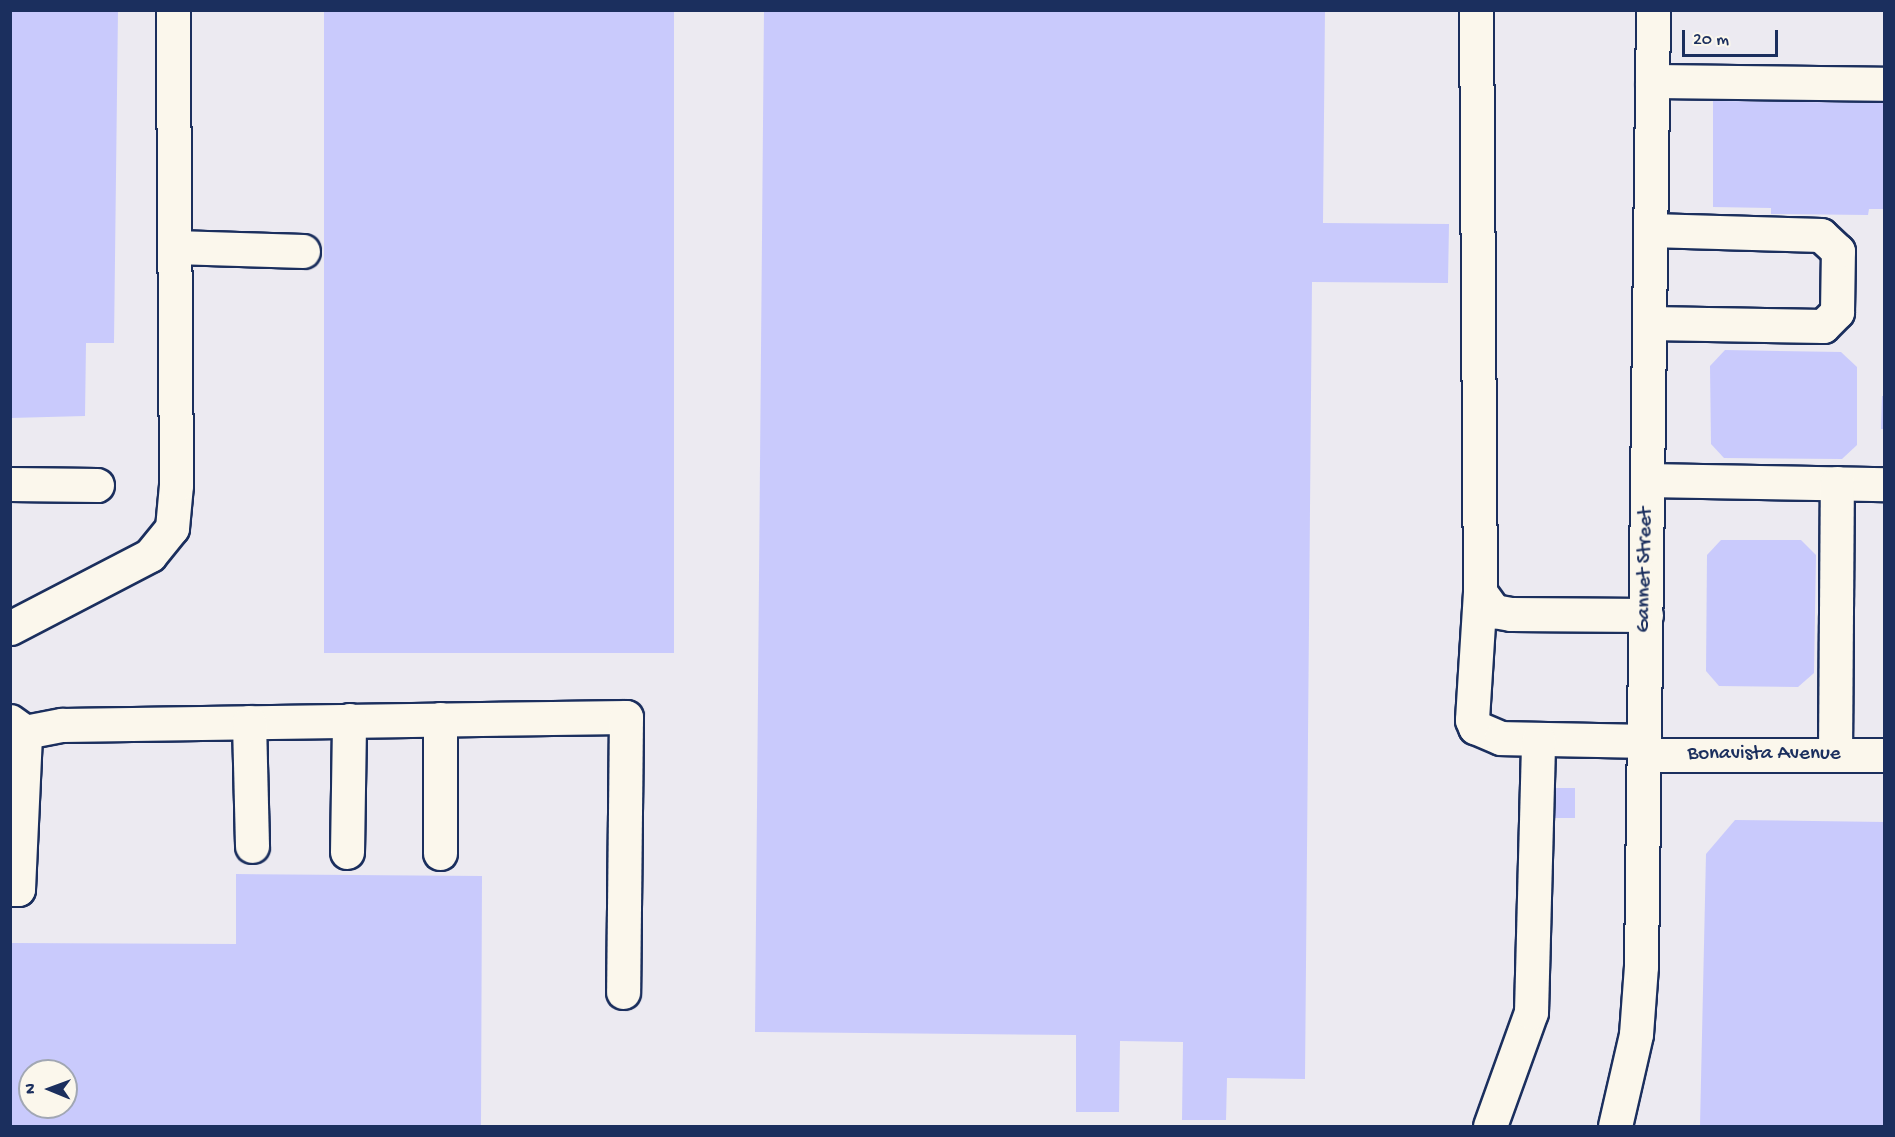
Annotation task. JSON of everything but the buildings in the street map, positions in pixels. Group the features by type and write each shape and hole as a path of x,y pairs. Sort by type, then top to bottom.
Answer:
{"street":[{"path":"10,628 150,555 172,528 176,485 173,10"},
{"name":"Bonavista Avenue","path":"1476,10 1480,592 1472,720 1485,734 1538,740 1644,748 1884,755"},
{"name":"Gannet Street","path":"1615,1126 1636,1034 1641,966 1653,10"},
{"path":"1652,81 1884,84"},
{"path":"1649,323 1823,326 1837,312 1838,251 1821,235 1650,230"},
{"path":"174,248 303,251"},
{"path":"1648,480 1884,484"},
{"path":"10,483 98,485"},
{"path":"1834,754 1837,483"},
{"path":"1480,592 1494,611 1511,614 1646,615"},
{"path":"10,889 18,889 18,727 626,717 622,992"},
{"path":"440,719 440,853"},
{"path":"347,852 349,720"},
{"path":"249,722 252,846"},
{"path":"1490,1126 1531,1012 1538,740"}],"shaded area":[{"path":"10,11 1884,11 1884,1126 11,1126"}]}
